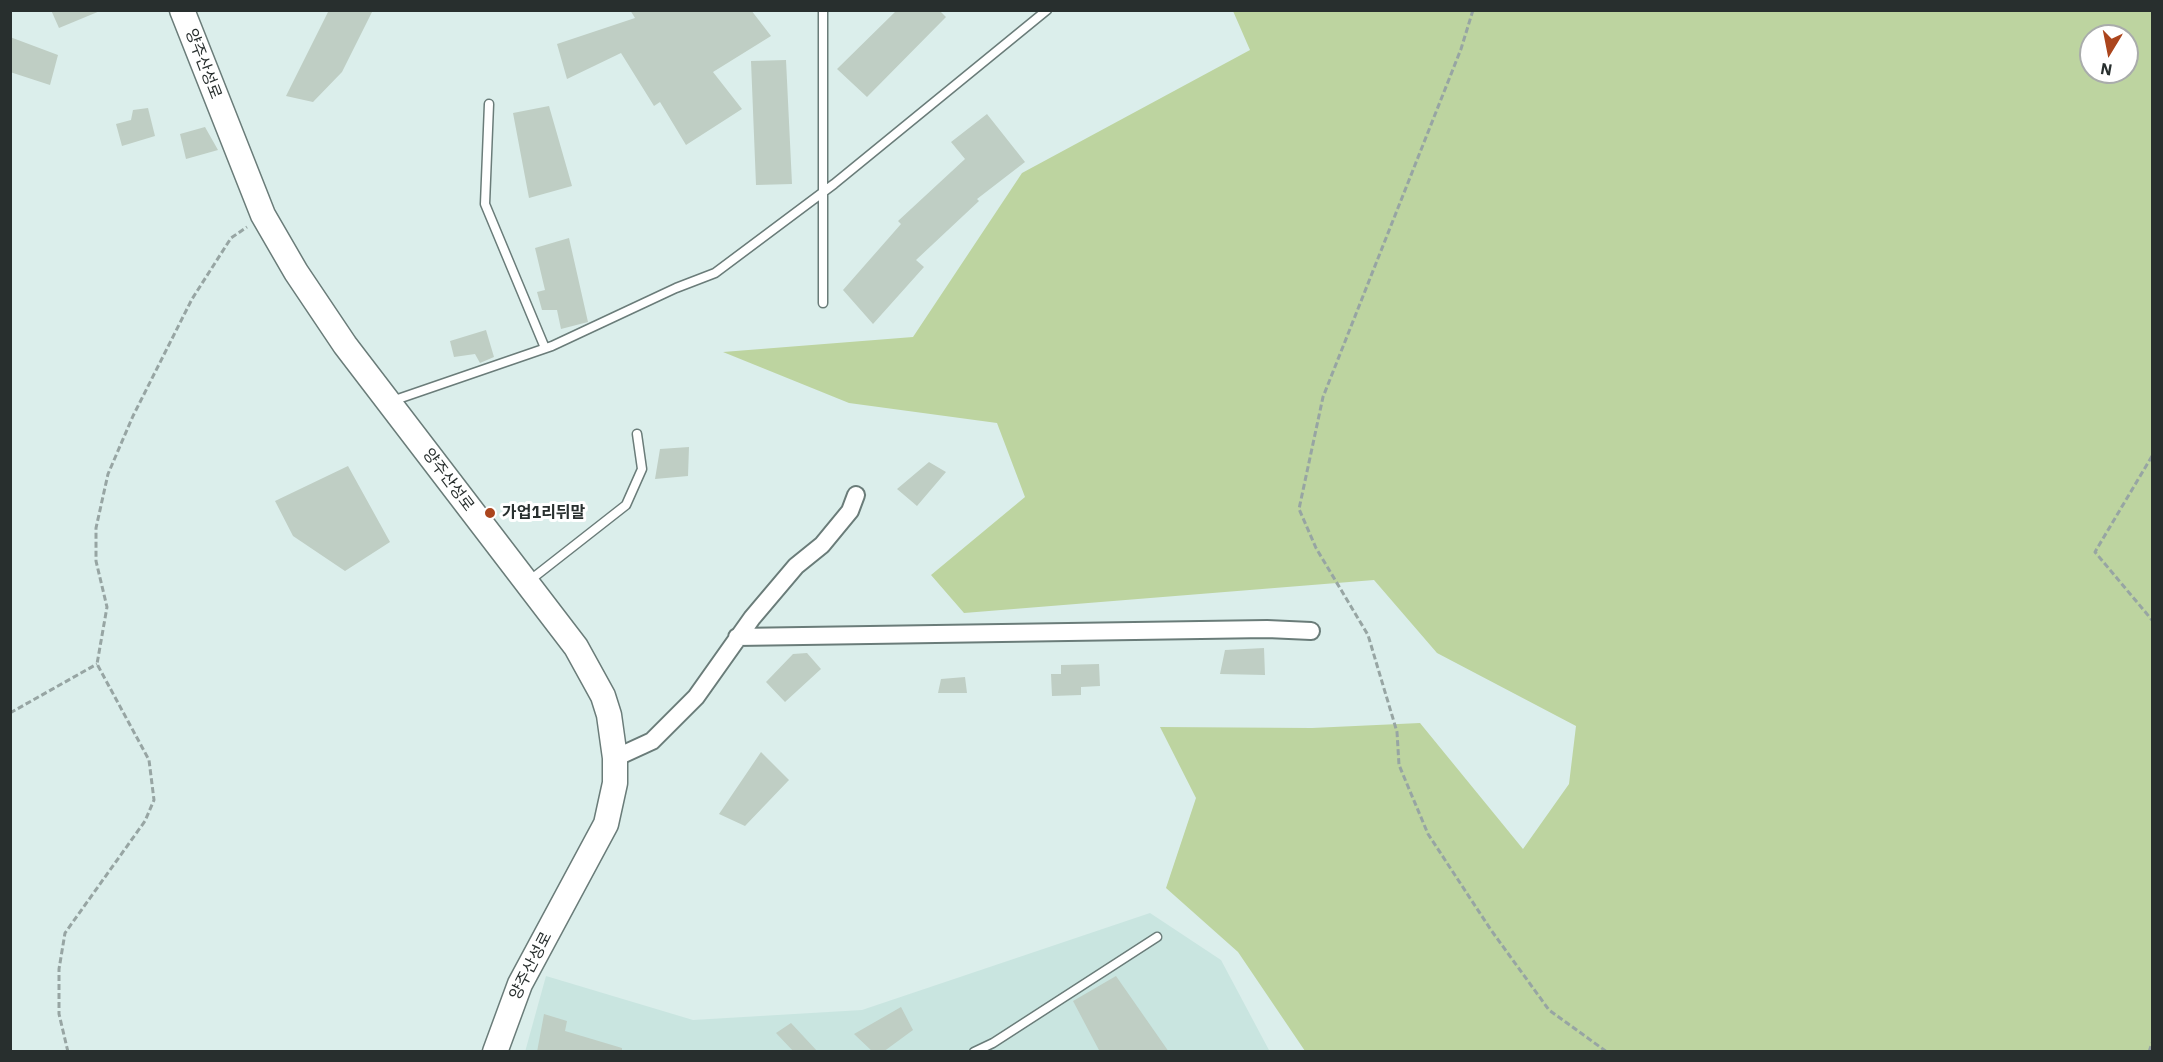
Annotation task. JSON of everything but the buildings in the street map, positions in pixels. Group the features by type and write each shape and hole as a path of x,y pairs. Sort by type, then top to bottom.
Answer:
{"street":[{"name":"양주산성로","path":"182,10 263,215 302,282 389,402 576,647 591,672 609,715 615,758 615,783 606,824 520,984 495,1052"},
{"path":"615,758 652,741 696,697 737,637 796,566 822,545 850,511 856,495"},
{"path":"737,637 1267,629 1311,632"}],"lane":[{"path":"823,10 821,194 823,303"},
{"path":"389,402 545,348 676,288 715,273 821,194 1047,10"},
{"path":"489,105 485,204 545,348"},
{"path":"527,583 626,505 642,469 637,434"},
{"path":"974,1052 993,1043 1157,937"}],"path":[{"path":"1473,10 1461,50 1323,397 1299,509 1316,548 1368,635 1397,732 1399,765 1428,834 1491,930 1550,1010 1607,1052"},
{"path":"68,1052 59,1014 59,969 65,933 146,821 154,800 149,760 97,664 107,607 96,561 96,528 108,474 133,416 192,299 231,238 263,215"},
{"path":"2152,456 2095,552 2152,621"},
{"path":"10,713 97,664"},
{"path":"2149,1052 2152,1043"}],"shaded area":[{"path":"1150,913 1221,960 1270,1052 525,1052 546,976 693,1020 862,1010"}],"green space":[{"path":"1233,11 2152,11 2152,1051 1305,1051 1238,952 1166,888 1196,798 1160,727 1312,728 1420,723 1523,849 1569,784 1576,726 1437,653 1374,580 964,613 931,575 1025,497 997,423 849,403 723,352 913,337 1022,173 1250,50"}],"place":[{"name":"가업1리뒤말","path":"490,513"}]}
